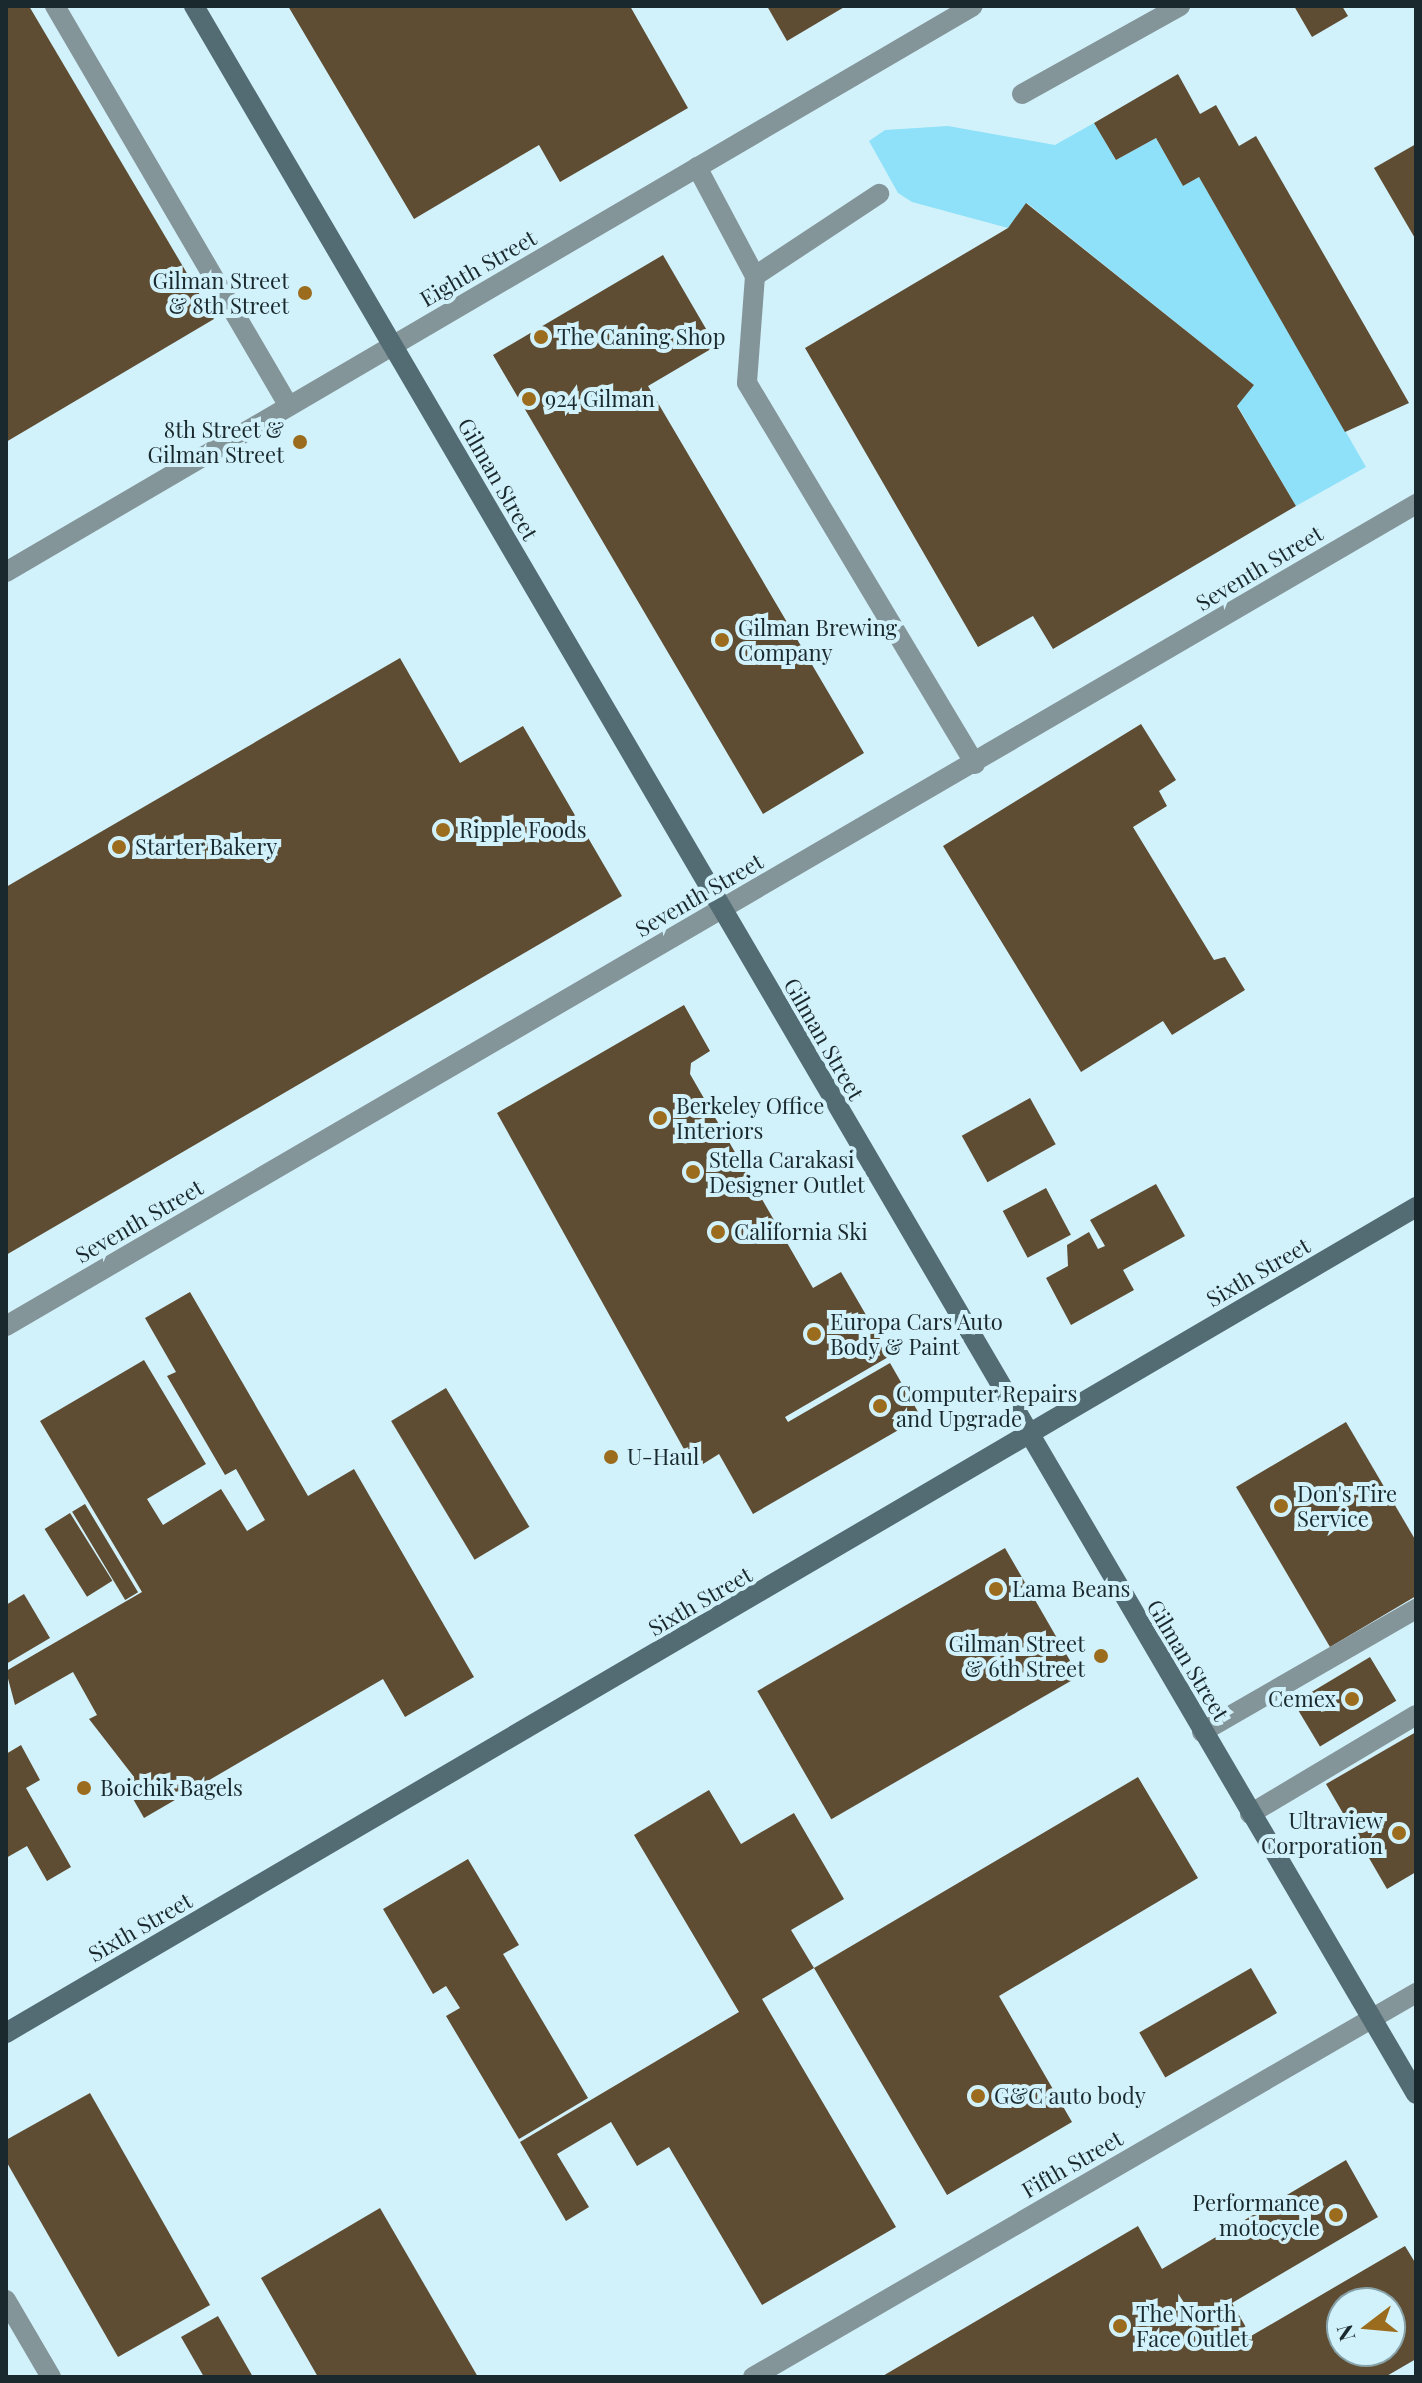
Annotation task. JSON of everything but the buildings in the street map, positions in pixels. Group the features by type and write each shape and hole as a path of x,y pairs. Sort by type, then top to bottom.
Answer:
{"main road":[{"name":"Gilman Street","path":"194,6 1416,2094"},
{"name":"Sixth Street","path":"6,2033 1029,1437 1416,1207"}],"street":[{"path":"55,6 289,406"},
{"name":"Eighth Street","path":"6,572 973,6"},
{"path":"1022,94 1180,6"},
{"path":"697,167 755,276 747,383 975,764"},
{"path":"755,276 879,194"},
{"name":"Seventh Street","path":"6,1326 975,764 1416,504"},
{"path":"1202,1732 1416,1609"},
{"path":"1250,1814 1416,1715"},
{"name":"Fifth Street","path":"753,2377 1416,1993"},
{"path":"6,2300 51,2377"}],"shaded area":[{"path":"1094,123 1116,160 1156,138 1183,186 1199,177 1366,467 1296,506 1237,405 1254,385 1027,203 1008,228 912,202 898,193 869,141 885,130 948,126 1055,145"}],"place":[{"name":"Gilman Street & 8th Street","path":"305,293"},
{"name":"The Caning Shop","path":"541,337"},
{"name":"924 Gilman","path":"529,399"},
{"name":"8th Street & Gilman Street","path":"300,442"},
{"name":"Gilman Brewing Company","path":"722,640"},
{"name":"Ripple Foods","path":"443,830"},
{"name":"Starter Bakery","path":"119,847"},
{"name":"Berkeley Office Interiors","path":"660,1118"},
{"name":"Stella Carakasi Designer Outlet","path":"693,1172"},
{"name":"California Ski","path":"718,1232"},
{"name":"Europa Cars Auto Body & Paint","path":"814,1334"},
{"name":"Computer Repairs and Upgrade","path":"880,1406"},
{"name":"U-Haul","path":"611,1457"},
{"name":"Don's Tire Service","path":"1281,1506"},
{"name":"Lama Beans","path":"996,1589"},
{"name":"Gilman Street & 6th Street","path":"1101,1656"},
{"name":"Cemex","path":"1352,1699"},
{"name":"Boichik Bagels","path":"84,1788"},
{"name":"Ultraview Corporation","path":"1399,1833"},
{"name":"G&C auto body","path":"978,2096"},
{"name":"Performance motocycle","path":"1336,2215"},
{"name":"The North Face Outlet","path":"1120,2326"}]}
